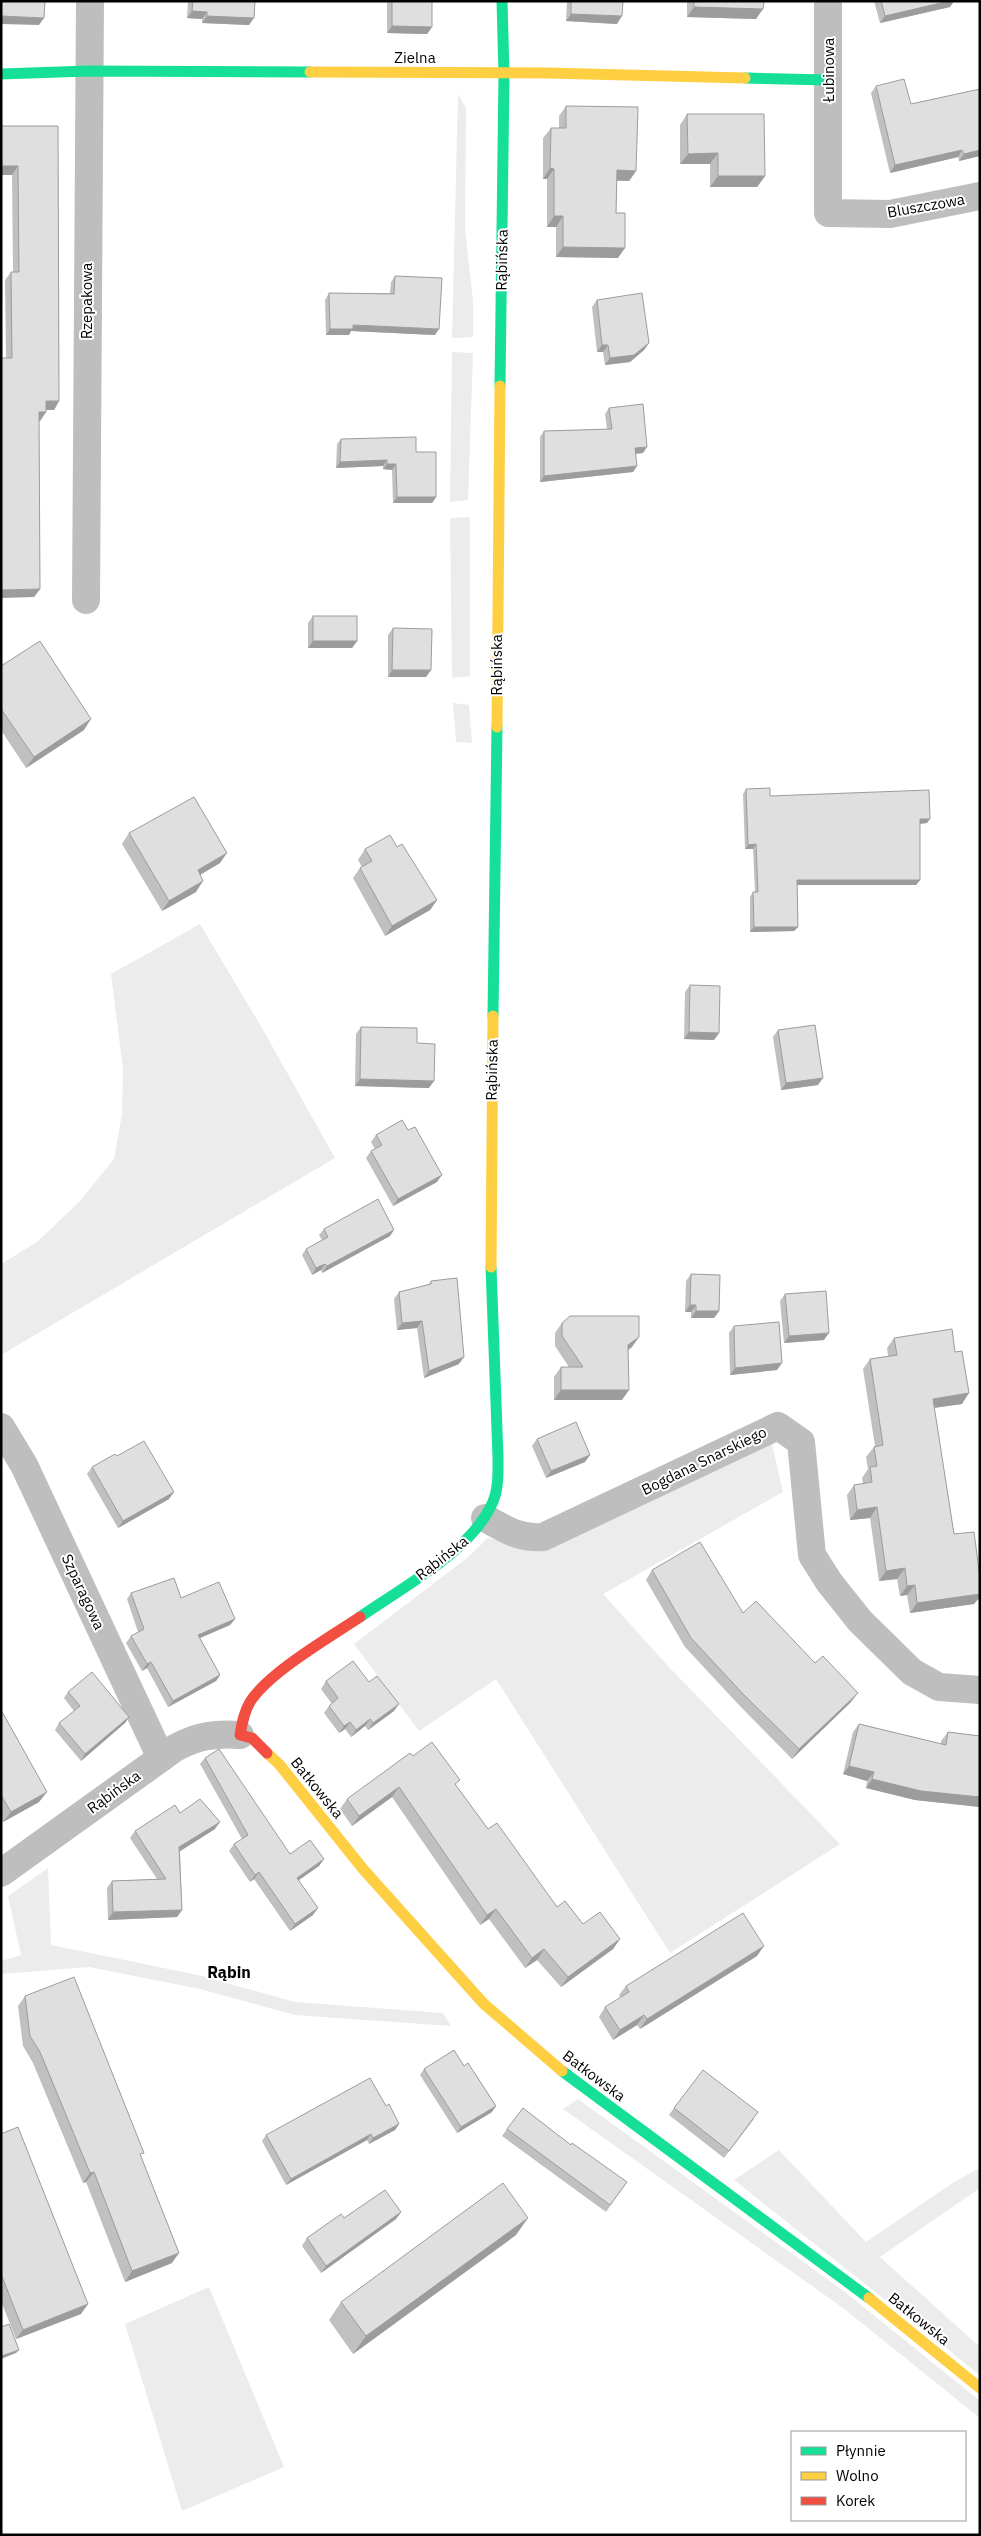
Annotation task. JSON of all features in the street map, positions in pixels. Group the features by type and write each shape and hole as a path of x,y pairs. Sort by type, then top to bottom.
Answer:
{"street":[{"name":"Rzepakowa","path":"86,600 88,71 90,1"},
{"name":"Rąbińska","path":"1,1873 161,1758 193,1739 218,1733 240,1735 242,1716 249,1703 258,1691 275,1676 460,1547 485,1518 498,1482 490,1294 490,1207 504,74 502,1"},
{"name":"Łubinowa","path":"828,1 829,138"},
{"name":"Zielna","path":"1,74 88,71 548,73 829,80"},
{"name":"Bluszczowa","path":"829,138 828,213 890,214 980,196"},
{"name":"Bogdana Snarskiego","path":"485,1518 508,1531 528,1538 543,1537 778,1426 801,1442 812,1554 829,1582 860,1621 912,1672 939,1687 980,1690"},
{"name":"Szparagowa","path":"1,1427 24,1465 161,1758"},
{"name":"Batkowska","path":"240,1735 252,1738 279,1764 363,1870 484,2004 568,2077 851,2283 980,2388"}],"shaded area":[{"path":"458,94 466,108 465,230 473,300 473,337 452,338"},
{"path":"452,352 473,353 468,500 450,502"},
{"path":"470,517 470,676 452,678 450,518"},
{"path":"453,703 469,705 472,743 456,742"},
{"path":"200,924 262,1028 335,1158 1,1355 1,1264 37,1242 78,1203 114,1159 122,1114 123,1069 111,974"},
{"path":"771,1440 783,1492 603,1594 667,1665 840,1844 670,1953 496,1679 419,1731 354,1644 467,1558 488,1538 526,1548"},
{"path":"48,1868 51,1945 198,1975 295,2002 443,2013 451,2026 295,2015 200,1989 89,1967 1,1974 1,1961 21,1955 8,1896"},
{"path":"578,2099 845,2292 980,2401 980,2418 843,2308 563,2109"},
{"path":"779,2150 866,2242 954,2182 980,2168 980,2188 880,2257 980,2347 980,2375 734,2180"},
{"path":"209,2287 284,2467 182,2511 125,2324"}],"building":[{"path":"1,1 45,1 44,18 1,16"},
{"path":"193,1 255,1 254,18 207,16 207,12 192,11"},
{"path":"392,1 432,1 432,27 392,26"},
{"path":"571,1 623,1 622,16 571,14"},
{"path":"694,1 764,1 763,9 694,7"},
{"path":"881,1 949,1 885,16"},
{"path":"904,79 911,104 980,89 980,150 964,154 962,150 895,165 876,86"},
{"path":"566,106 638,107 636,171 617,170 616,213 625,213 625,248 563,247 563,216 554,216 554,169 550,168 551,128 566,128"},
{"path":"687,114 764,114 765,176 718,176 718,153 688,154"},
{"path":"1,126 58,126 59,401 46,401 46,412 39,412 40,589 1,590 1,358 12,358 11,272 19,272 18,166 1,166"},
{"path":"395,276 442,278 439,329 353,325 353,329 330,329 329,293 394,294"},
{"path":"642,293 649,343 634,355 610,358 608,345 602,345 597,300"},
{"path":"643,404 647,447 635,448 637,466 544,476 544,431 612,429 609,408"},
{"path":"416,437 416,452 436,452 436,497 397,497 396,464 387,464 387,460 340,462 341,439"},
{"path":"313,616 357,616 357,641 313,641"},
{"path":"393,628 432,629 431,670 392,670"},
{"path":"40,641 91,719 34,757 1,709 1,666"},
{"path":"770,788 770,796 929,790 930,819 920,819 920,880 797,880 798,927 754,927 753,892 758,892 756,844 748,845 746,789"},
{"path":"194,797 227,853 198,870 203,881 169,901 129,833"},
{"path":"390,835 397,847 402,844 437,900 392,926 360,868 372,861 365,849"},
{"path":"690,985 720,986 719,1033 689,1032"},
{"path":"815,1025 823,1078 786,1083 778,1030"},
{"path":"361,1027 417,1028 417,1043 435,1044 434,1081 360,1079"},
{"path":"402,1120 408,1130 415,1127 442,1175 398,1199 371,1151 382,1145 376,1135"},
{"path":"378,1199 394,1230 327,1266 325,1264 316,1268 306,1249 328,1237 324,1229"},
{"path":"691,1274 720,1275 719,1311 696,1311 696,1305 690,1305"},
{"path":"457,1278 464,1357 429,1371 422,1321 402,1323 399,1292 431,1284 431,1281"},
{"path":"826,1291 829,1333 789,1336 785,1294"},
{"path":"570,1316 639,1316 639,1337 628,1345 629,1390 561,1390 561,1367 583,1367 562,1336 562,1323"},
{"path":"779,1322 782,1363 735,1368 734,1326"},
{"path":"952,1329 955,1352 962,1351 969,1393 933,1399 954,1534 974,1532 980,1578 980,1594 917,1603 915,1585 907,1586 905,1568 886,1571 877,1507 857,1510 854,1485 872,1482 870,1467 877,1466 874,1447 883,1445 870,1359 897,1355 894,1338"},
{"path":"576,1422 590,1455 551,1471 537,1439"},
{"path":"144,1441 174,1492 123,1521 92,1467"},
{"path":"700,1542 743,1613 756,1601 815,1663 823,1656 858,1693 799,1749 744,1695 691,1638 652,1570"},
{"path":"174,1578 181,1598 219,1582 235,1619 198,1635 220,1675 173,1701 151,1662 147,1664 131,1636 144,1629 131,1593"},
{"path":"353,1661 369,1682 377,1676 399,1704 373,1723 370,1719 356,1730 350,1722 344,1726 329,1706 338,1698 326,1681"},
{"path":"92,1672 129,1717 85,1754 59,1723 80,1706 68,1692"},
{"path":"1,1710 47,1792 11,1812 1,1795"},
{"path":"859,1724 946,1745 948,1732 980,1736 980,1797 921,1791 872,1779 874,1772 849,1766"},
{"path":"432,1742 460,1780 455,1784 488,1829 497,1823 557,1907 565,1901 583,1924 600,1912 620,1939 568,1977 544,1949 532,1958 496,1909 487,1915 399,1787 359,1816 347,1799 410,1753 413,1756"},
{"path":"219,1749 290,1854 310,1840 324,1859 297,1878 318,1908 295,1924 259,1872 255,1875 234,1844 248,1835 205,1758"},
{"path":"200,1799 220,1822 179,1847 182,1910 113,1912 112,1881 166,1879 135,1831 175,1805 180,1813"},
{"path":"743,1913 764,1946 647,2019 644,2015 620,2030 605,2007 629,1992 626,1986"},
{"path":"74,1977 144,2153 140,2154 179,2253 132,2271 94,2172 90,2173 40,2052 30,2036 25,1996"},
{"path":"454,2050 464,2066 468,2063 496,2106 461,2127 424,2069"},
{"path":"703,2070 758,2112 729,2151 674,2108"},
{"path":"370,2078 386,2106 389,2104 399,2124 373,2138 371,2134 291,2179 266,2135"},
{"path":"523,2108 571,2145 572,2143 627,2182 610,2205 507,2129"},
{"path":"18,2127 88,2304 23,2330 1,2274 1,2134"},
{"path":"503,2183 528,2218 366,2336 341,2302"},
{"path":"385,2190 401,2212 326,2266 307,2238 341,2214 344,2218"},
{"path":"9,2324 19,2350 1,2356 1,2327"}],"traffic: fast":[{"path":"500,386 504,74 502,1"},
{"path":"1,74 88,71 310,72"},
{"path":"745,78 829,80"},
{"path":"493,1016 497,727"},
{"path":"360,1617 451,1554 481,1523 494,1500 498,1457 491,1267"},
{"path":"562,2071 869,2298"}],"traffic: slow":[{"path":"310,72 548,73 745,78"},
{"path":"497,727 500,386"},
{"path":"491,1267 493,1016"},
{"path":"267,1753 279,1764 363,1869 484,2004 562,2071"},
{"path":"869,2298 980,2388"}],"traffic: jam":[{"path":"267,1753 252,1738 240,1735 242,1722 250,1702 271,1679 285,1668 360,1617"}],"district":[{"name":"Rąbin","path":"229,1972"}]}
